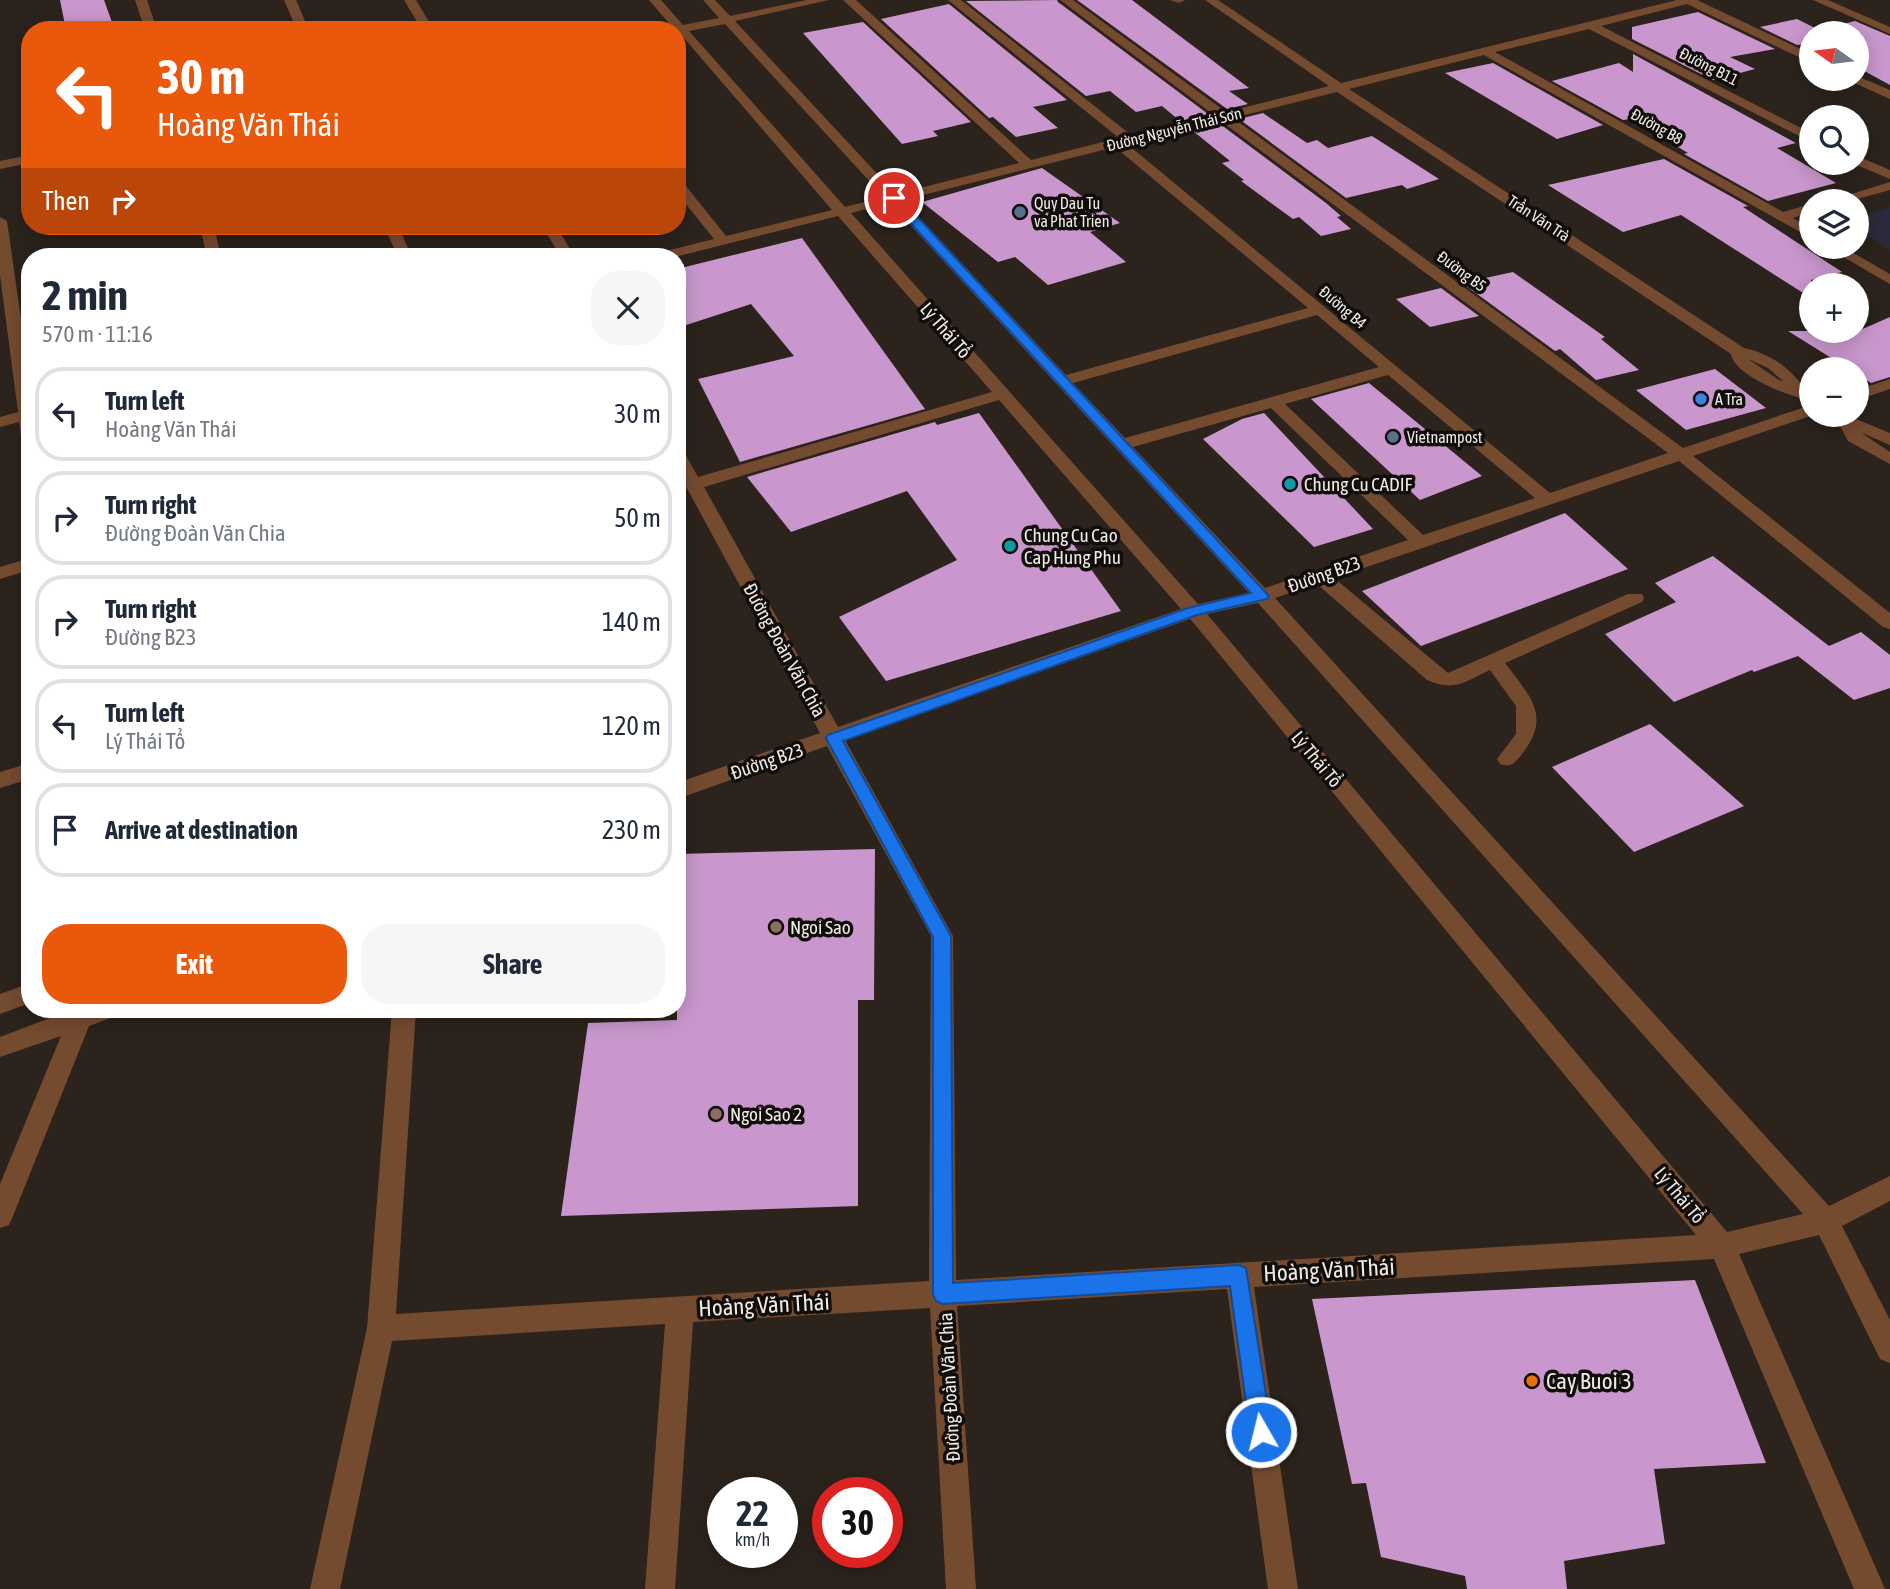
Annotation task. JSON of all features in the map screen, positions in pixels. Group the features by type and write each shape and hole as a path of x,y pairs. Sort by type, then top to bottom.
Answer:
{"street":[{"path":"141,0 148,21"},
{"path":"290,0 299,21"},
{"path":"410,0 423,21"},
{"name":"Lý Thái Tổ","path":"655,0 672,21"},
{"path":"709,0 1262,596 1826,1221 1890,1349"},
{"path":"686,28 823,0"},
{"path":"849,0 1029,165"},
{"name":"Đường B4","path":"954,0 1124,141 1319,310 1546,498"},
{"name":"Đường B5","path":"1066,0 1681,454 1890,623"},
{"name":"Trần Văn Trà","path":"1211,0 1336,88 1561,232 1739,352 1740,361 1773,383 1799,394"},
{"path":"1689,0 1799,52"},
{"name":"Đường Nguyễn Thái Sơn","path":"686,250 1689,0"},
{"path":"1819,0 1890,31"},
{"name":"Đường B11","path":"1591,25 1799,132"},
{"name":"Lý Thái Tổ","path":"686,38 1194,611 1722,1246 1870,1589"},
{"name":"Đường B8","path":"1485,51 1799,227"},
{"path":"1869,85 1890,95"},
{"path":"0,165 21,161"},
{"path":"1869,165 1890,175"},
{"path":"1869,192 1890,186"},
{"path":"686,195 723,241"},
{"path":"1782,217 1799,212"},
{"path":"0,221 21,366"},
{"path":"1854,259 1890,280"},
{"path":"1063,382 1319,310"},
{"path":"1120,445 1390,369"},
{"path":"1869,391 1890,384"},
{"path":"694,484 1002,394"},
{"path":"1275,403 1420,542"},
{"name":"Đường B23","path":"686,788 1194,611 1262,596 1799,414"},
{"path":"0,422 21,416"},
{"path":"1846,427 1854,437 1890,459"},
{"path":"1866,427 1890,440"},
{"name":"Đường Đoàn Văn Chia","path":"686,470 942,936 943,1294 961,1589"},
{"path":"0,573 21,567"},
{"path":"1320,576 1441,680 1454,680 1635,598"},
{"path":"1494,662 1526,705 1526,735 1507,759"},
{"path":"0,780 21,774"},
{"path":"0,1004 21,996"},
{"path":"0,1047 75,1018"},
{"path":"0,1216 87,1018"},
{"path":"325,1589 381,1328 403,1018"},
{"name":"Hoàng Văn Thái","path":"381,1328 1722,1246 1826,1221 1890,1188"},
{"path":"1239,1275 1283,1589"},
{"path":"660,1589 680,1310"}],"shaded area":[{"path":"1890,207 1890,249 1869,237 1869,213"}],"building":[{"path":"60,0 104,0 112,21 64,21"},
{"path":"1057,0 1208,114 1180,121 1162,106 1136,112 1110,91 1086,96 966,1"},
{"path":"1077,0 1132,0 1249,88 1229,91 1248,104 1227,109"},
{"path":"949,4 1067,100 1033,107 1058,128 1016,137 993,117 989,118 881,19"},
{"path":"1698,12 1775,49 1730,57 1755,69 1713,80 1632,39 1632,27"},
{"path":"1797,19 1801,21 1799,45 1797,45 1760,27"},
{"path":"863,22 971,122 933,131 938,136 902,144 803,33"},
{"path":"1869,27 1890,36 1890,85 1869,74"},
{"path":"1633,54 1796,143 1777,148 1799,161 1799,175 1823,175 1836,183 1813,189 1799,189 1799,193 1768,201 1684,154 1688,153 1631,119 1623,120 1552,81 1619,63 1633,72"},
{"path":"1493,63 1603,125 1557,139 1445,73"},
{"path":"1263,113 1307,143 1317,140 1328,148 1372,136 1439,179 1407,189 1402,185 1346,198 1239,119"},
{"path":"1220,124 1326,203 1351,229 1321,236 1299,217 1293,219 1241,181 1244,180 1222,163 1230,161 1193,131"},
{"path":"1664,159 1748,206 1743,207 1799,244 1799,259 1822,259 1842,272 1799,273 1799,290 1681,215 1623,232 1548,185"},
{"name":"Quy Dau Tu va Phat Trien","path":"1042,168 1120,223 1090,232 1126,262 1048,285 1015,257 998,262 922,202"},
{"path":"802,238 925,409 740,462 698,379 794,356 751,304 686,325 686,267"},
{"path":"1513,272 1605,337 1601,339 1639,370 1596,380 1560,349 1555,351 1462,283"},
{"path":"1441,288 1479,316 1430,327 1396,299"},
{"path":"1890,317 1890,377 1871,383 1869,357 1830,357 1807,343 1869,343 1869,326"},
{"path":"1788,331 1799,331 1799,338"},
{"name":"A Tra","path":"1715,369 1766,408 1686,430 1636,390"},
{"name":"Vietnampost","path":"1369,383 1482,476 1420,500 1311,399"},
{"name":"Chung Cu Cao Cap Hung Phu","path":"979,413 1121,611 886,681 839,617 957,560 907,491 791,532 747,477 935,422 937,425"},
{"name":"Chung Cu CADIF","path":"1264,413 1373,529 1314,547 1203,439 1242,419"},
{"path":"1565,513 1628,569 1421,646 1362,591"},
{"path":"1713,556 1829,646 1861,632 1890,655 1890,688 1854,700 1798,656 1754,672 1752,670 1674,702 1605,634 1676,602 1655,583"},
{"path":"1650,724 1744,806 1634,852 1552,767"},
{"name":"Ngoi Sao 2","path":"875,849 874,1000 858,1000 858,1206 561,1216 588,1023 686,1018 686,854"},
{"name":"Cay Buoi 3","path":"1695,1280 1766,1463 1654,1469 1665,1544 1564,1561 1567,1589 1467,1589 1465,1576 1381,1557 1366,1483 1352,1484 1312,1299"}],"place":[{"name":"Quy Dau Tu va Phat Trien","path":"1020,212"},
{"name":"A Tra","path":"1701,399"},
{"name":"Vietnampost","path":"1393,437"},
{"name":"Chung Cu CADIF","path":"1290,484"},
{"name":"Chung Cu Cao Cap Hung Phu","path":"1010,546"},
{"name":"Ngoi Sao","path":"776,927"},
{"name":"Ngoi Sao 2","path":"716,1114"},
{"name":"Cay Buoi 3","path":"1532,1381"}],"route":[{"path":"894,198 1262,596 1194,611 834,738 942,936 943,1294 1239,1275 1261,1432"}]}
